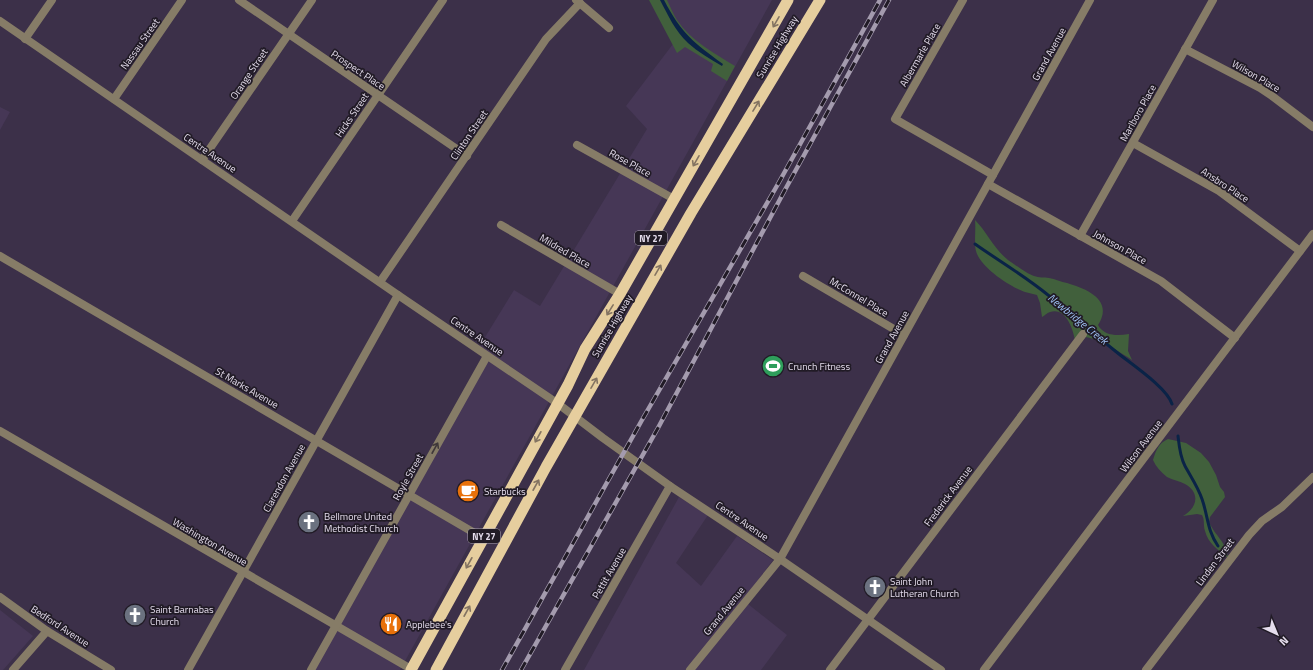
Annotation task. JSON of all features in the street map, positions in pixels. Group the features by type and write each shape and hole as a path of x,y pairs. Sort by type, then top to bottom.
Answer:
{"highway":[{"name":"Sunrise Highway","path":"411,670 557,403 568,386 585,348 620,294 788,0"},
{"name":"Sunrise Highway","path":"436,670 546,467 691,213 820,0"}],"street":[{"path":"25,39 52,0"},
{"name":"Nassau Street","path":"114,99 182,0"},
{"name":"Prospect Place","path":"239,0 467,156"},
{"name":"Orange Street","path":"202,160 312,0"},
{"name":"Hicks Street","path":"292,221 443,0"},
{"name":"Albermarle Place","path":"963,0 895,119 993,175"},
{"name":"Grand Avenue","path":"690,670 780,559 1090,0"},
{"name":"Marlboro Place","path":"1080,236 1213,0"},
{"path":"578,2 609,28"},
{"name":"Clinton Street","path":"380,282 546,39 578,2"},
{"name":"Centre Avenue","path":"0,21 557,403 670,486 780,559 941,670"},
{"name":"Wilson Place","path":"1185,49 1260,88 1313,127"},
{"name":"Ansbro Place","path":"1133,143 1219,191 1300,251"},
{"name":"Rose Place","path":"577,144 674,199"},
{"name":"Johnson Place","path":"988,184 1161,282 1235,338"},
{"name":"Mildred Place","path":"501,225 620,294"},
{"name":"Wilson Avenue","path":"984,670 1313,234"},
{"name":"St Marks Avenue","path":"0,256 483,538"},
{"name":"McConnel Place","path":"803,276 904,335"},
{"name":"Clarendon Avenue","path":"188,670 398,295"},
{"name":"Frederick Avenue","path":"830,670 1083,334"},
{"name":"Royle Street","path":"311,670 487,356"},
{"name":"Washington Avenue","path":"0,431 411,670"},
{"name":"Linden Street","path":"1146,670 1249,535 1262,521 1282,507 1313,478"},
{"name":"Pettit Avenue","path":"565,670 670,486"},
{"name":"Bedford Avenue","path":"0,597 47,631 111,670"},
{"path":"13,670 47,631"}],"shaded area":[{"path":"653,0 772,0 400,670 309,670 488,354 479,347 514,290 540,306 647,129 626,106 676,40"},
{"path":"0,107 10,112 0,130"},
{"path":"679,497 708,515 676,563 701,586 737,536 773,560 743,600 787,635 761,670 584,670"},
{"path":"0,610 33,636 3,670 0,670"}],"green space":[{"path":"649,0 667,0 677,20 689,34 703,46 735,66 727,81 711,71 713,64 685,47 677,53"},
{"path":"975,220 1003,256 1024,271 1036,277 1051,278 1075,286 1090,292 1096,297 1103,309 1098,325 1107,333 1120,335 1129,334 1128,351 1132,360 1095,340 1085,337 1075,340 1068,320 1064,316 1056,311 1050,312 1042,317 1037,295 1025,292 1012,286 989,270 979,257 975,248"},
{"path":"1168,439 1186,443 1201,453 1209,462 1216,475 1225,497 1210,517 1209,522 1223,543 1228,558 1208,539 1202,515 1197,514 1183,516 1188,513 1194,505 1195,496 1190,488 1185,484 1167,477 1154,463 1153,460 1158,447"}],"water":[{"path":"660,0 664,0 682,29 704,50 723,64 722,66 700,52 683,38 672,23"}],"waterway":[{"name":"Newbridge Creek","path":"975,244 1030,281 1065,308 1163,390 1169,397 1172,404"},
{"name":"Newbridge Creek","path":"1178,436 1182,459 1200,495 1210,529 1218,546"}],"railway":[{"path":"502,670 642,420 778,184 880,0"},
{"path":"521,670 658,428 786,188 889,0"}],"place":[{"name":"Crunch Fitness","path":"773,366"},
{"name":"Starbucks","path":"468,491"},
{"name":"Bellmore United Methodist Church","path":"309,522"},
{"name":"Saint John Lutheran Church","path":"875,587"},
{"name":"Saint Barnabas Church","path":"135,615"},
{"name":"Applebee's","path":"391,624"}]}
